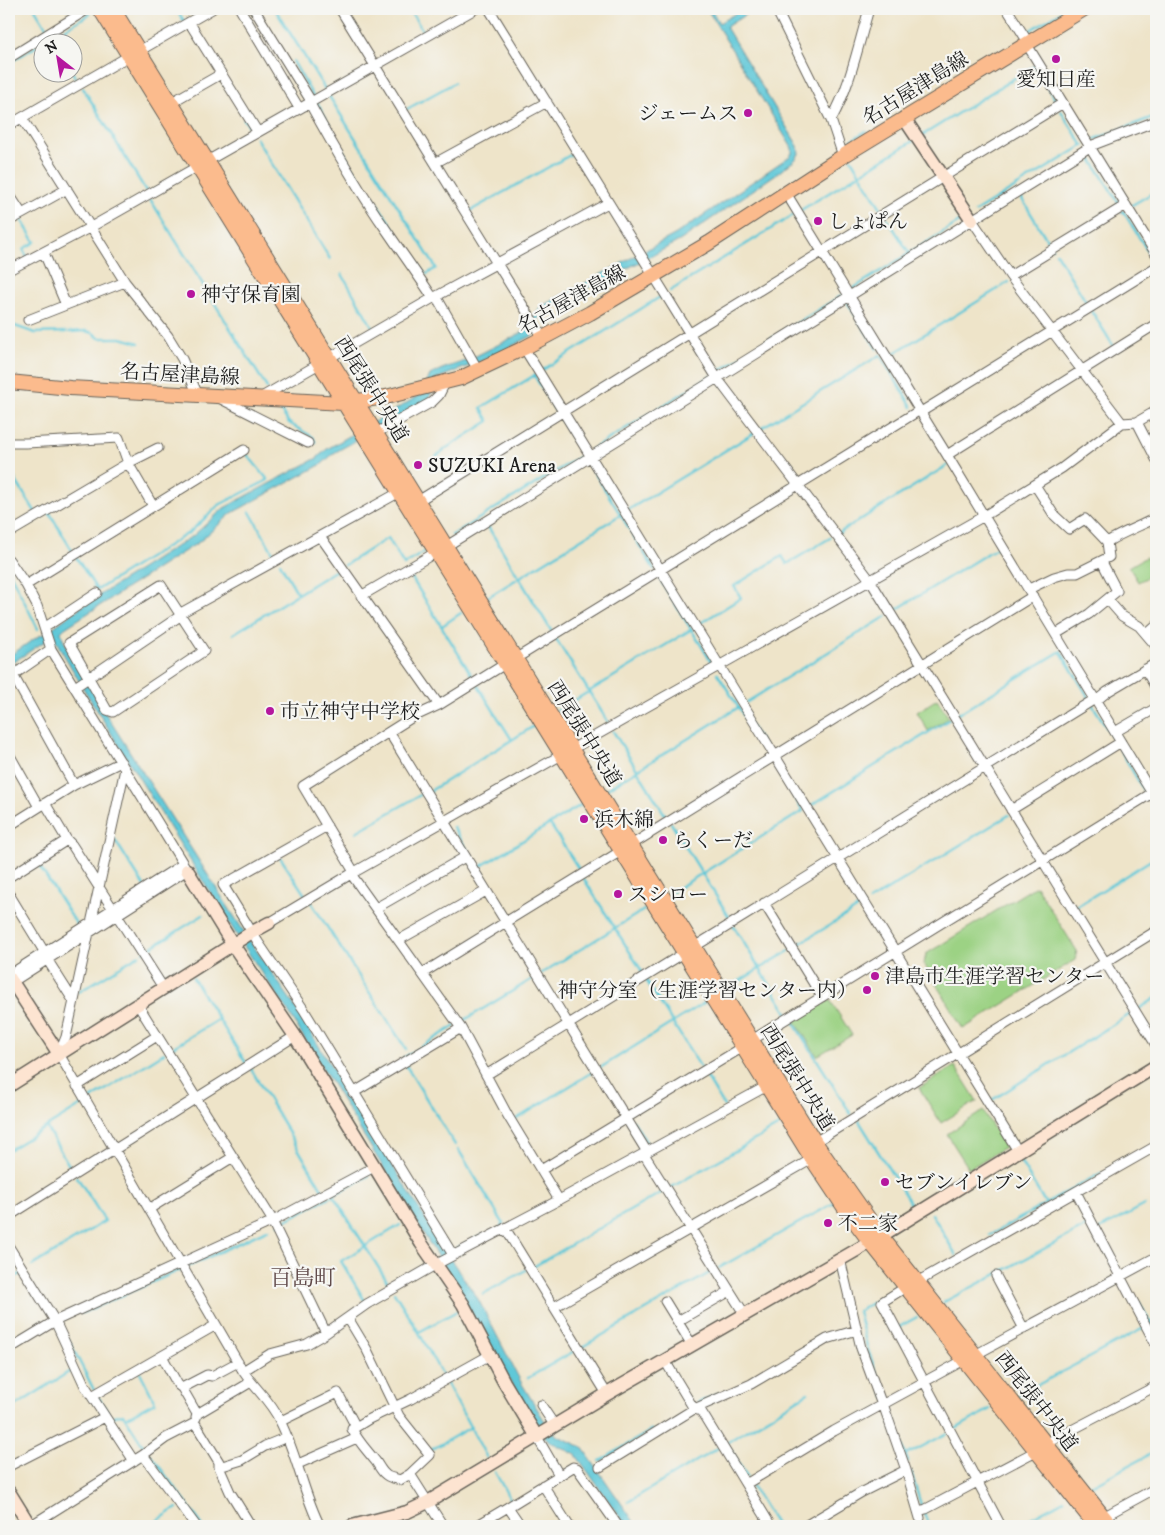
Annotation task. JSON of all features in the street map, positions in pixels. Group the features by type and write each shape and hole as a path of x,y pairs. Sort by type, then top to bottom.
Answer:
{"main road":[{"name":"西尾張中央道","path":"100,9 172,102 202,163"},
{"name":"西尾張中央道","path":"113,9 134,53 349,402 418,502 440,549"},
{"name":"名古屋津島線","path":"9,382 198,395 349,402 440,384 475,364 524,348 537,328 653,277 904,118 1084,9"},
{"name":"西尾張中央道","path":"369,431 398,492 440,549 747,1044 815,1142 876,1239"},
{"name":"西尾張中央道","path":"747,1044 767,1086 812,1159 1041,1447 1097,1523"}],"street":[{"path":"9,58 88,9"},
{"path":"9,126 212,9"},
{"path":"240,9 299,108"},
{"path":"254,9 310,101 344,165 387,232 399,246 434,297 475,364"},
{"path":"340,9 537,328"},
{"path":"9,270 91,227 475,9"},
{"path":"489,9 717,378 870,580 1156,1045"},
{"path":"776,9 831,120 843,156"},
{"path":"831,120 849,77 868,9"},
{"path":"1006,9 1156,254"},
{"path":"189,22 257,132"},
{"path":"172,102 221,74"},
{"path":"435,163 547,102"},
{"path":"418,502 1063,103"},
{"path":"22,118 125,282 168,336 182,359 198,395"},
{"path":"904,118 1010,276 1122,423"},
{"path":"362,596 1090,147 1156,121"},
{"path":"9,221 67,189"},
{"path":"786,193 921,411 1152,793"},
{"path":"9,194 22,214"},
{"path":"260,398 434,297 608,203"},
{"path":"1010,276 1126,206"},
{"path":"44,253 66,305"},
{"path":"559,1200 508,1116 461,1028 352,873 303,786 412,718 439,705 510,662 1156,267"},
{"path":"28,320 125,282"},
{"path":"947,455 1156,324"},
{"path":"524,348 1018,1151"},
{"path":"369,431 432,402 439,395 440,384"},
{"path":"216,396 308,443"},
{"path":"9,1086 235,943 352,873 984,516 1062,468 1122,423 1137,422 1156,411"},
{"path":"1137,422 1156,459"},
{"path":"9,443 119,438 128,464 154,506"},
{"path":"9,533 158,448"},
{"path":"26,585 244,450"},
{"path":"423,973 922,665 1054,577 1068,573 1077,573 1109,557 1106,542 1085,519 1069,529 1054,515 1035,485"},
{"path":"76,686 89,679 179,615 398,492"},
{"path":"1106,542 1156,518"},
{"path":"320,536 439,705"},
{"path":"9,560 26,585 50,645 185,867 295,1036 374,1167 463,1304 490,1355 539,1435 559,1476"},
{"path":"1056,634 1108,600 1117,591 1102,562"},
{"path":"161,585 179,615 204,651 113,712 107,710 69,643 161,585"},
{"path":"44,630 97,593"},
{"path":"1108,600 1122,616 1147,634 1156,646"},
{"path":"1147,634 1156,626"},
{"path":"50,645 11,677 74,785"},
{"path":"486,1075 1156,663"},
{"path":"1146,669 1156,688"},
{"path":"1115,732 1156,708"},
{"path":"389,732 627,1118 646,1153 745,1315"},
{"path":"1011,810 1121,742"},
{"path":"9,754 42,805 72,845 164,989"},
{"path":"9,826 74,785 123,765"},
{"path":"59,1054 66,1036 123,765"},
{"path":"541,1170 1152,793 1156,780"},
{"path":"327,826 223,886 251,934 304,1010 353,1093 407,1178 452,1256"},
{"path":"9,877 67,840"},
{"path":"376,908 465,856"},
{"path":"185,867 10,980 59,1054 243,1371 263,1394 281,1421 298,1464 314,1515 320,1526"},
{"path":"400,940 486,891"},
{"path":"9,894 73,1000"},
{"path":"764,903 822,997"},
{"path":"815,1142 1156,931"},
{"path":"138,1005 273,1221 326,1333"},
{"path":"353,1093 461,1028"},
{"path":"77,1086 157,1036"},
{"path":"9,1216 295,1036"},
{"path":"352,1526 407,1512 428,1502 607,1394 876,1239 1156,1066"},
{"path":"243,1371 270,1354 307,1344 367,1304 437,1264 559,1200 767,1086"},
{"path":"1001,1526 882,1302 1156,1146"},
{"path":"149,1209 233,1157"},
{"path":"554,1307 812,1159"},
{"path":"9,1349 57,1320 273,1221 374,1167"},
{"path":"1076,1192 1156,1346"},
{"path":"505,1228 607,1394"},
{"path":"9,1247 57,1320 85,1386 134,1461"},
{"path":"746,1484 834,1430 1156,1257"},
{"path":"840,1260 861,1348 921,1512 1156,1386"},
{"path":"996,1276 1024,1329"},
{"path":"678,1321 730,1291"},
{"path":"665,1301 692,1345"},
{"path":"348,1318 366,1348 394,1408 430,1455 410,1474 400,1480 387,1476 352,1429 394,1408 490,1355"},
{"path":"92,1396 216,1325"},
{"path":"600,1467 694,1410 751,1384 827,1339 857,1330"},
{"path":"162,1356 178,1385 182,1388 219,1462 219,1467 230,1492 251,1526"},
{"path":"664,1361 694,1410 700,1411 771,1526"},
{"path":"182,1388 207,1374 212,1376 238,1362"},
{"path":"9,1492 30,1526 134,1461 251,1382"},
{"path":"281,1421 338,1393 356,1427"},
{"path":"541,1405 555,1426"},
{"path":"9,1466 105,1416"},
{"path":"219,1467 242,1460 265,1446 287,1437"},
{"path":"298,1464 357,1438"},
{"path":"146,1453 196,1526"},
{"path":"476,1526 573,1467 577,1468 618,1526"},
{"path":"806,1526 862,1492 906,1470"},
{"path":"410,1474 443,1526"},
{"path":"543,1485 568,1526"},
{"path":"1097,1523 1156,1488"},
{"path":"508,1506 521,1526"}],"green space":[{"path":"1146,557 1156,573 1138,582 1129,567"},
{"path":"937,699 949,718 928,731 917,712"},
{"path":"1036,886 1077,951 1075,960 963,1029 924,964 926,954"},
{"path":"830,1000 852,1035 817,1056 795,1021"},
{"path":"955,1066 977,1101 941,1123 919,1088"},
{"path":"983,1111 1005,1147 969,1169 947,1134"}],"water":[{"path":"707,9 711,9 719,23 743,9 754,9 726,27 798,146 799,154 795,160 681,240 583,290 543,313 538,319 532,336 484,360 436,379 429,399 334,453 322,464 232,513 199,542 61,632 64,641 104,711 248,938 290,999 447,1254 478,1299 522,1384 546,1423 556,1435 582,1447 637,1526 626,1526 576,1455 549,1441 537,1428 439,1259 287,1010 241,942 83,688 53,636 9,665 9,656 44,634 81,607 194,535 224,508 317,458 327,449 422,394 430,375 468,360 525,331 540,307 676,234 790,156 792,148"}],"waterway":[{"path":"35,9 48,30"},
{"path":"176,9 184,21"},
{"path":"275,9 325,89"},
{"path":"409,9 423,31"},
{"path":"1027,32 1066,9"},
{"path":"60,32 90,14"},
{"path":"9,63 32,49"},
{"path":"293,61 313,96"},
{"path":"923,135 1034,66 1056,101"},
{"path":"407,109 454,83"},
{"path":"83,88 146,191"},
{"path":"329,96 436,268 427,274"},
{"path":"317,102 349,162 365,187"},
{"path":"1061,111 1083,146"},
{"path":"1090,141 1156,116"},
{"path":"244,119 252,131"},
{"path":"844,145 866,131"},
{"path":"256,138 330,259"},
{"path":"801,210 913,141"},
{"path":"975,212 1084,145"},
{"path":"470,211 572,154"},
{"path":"1088,154 1120,205"},
{"path":"851,159 882,210"},
{"path":"1132,205 1156,191"},
{"path":"370,193 397,234"},
{"path":"1019,194 1052,248"},
{"path":"150,199 267,388"},
{"path":"1122,212 1155,263"},
{"path":"670,291 795,214"},
{"path":"887,218 909,253"},
{"path":"21,219 35,242 23,249 27,257"},
{"path":"849,291 964,219"},
{"path":"1056,253 1088,305"},
{"path":"413,257 424,273"},
{"path":"1017,277 1028,270"},
{"path":"342,274 373,328"},
{"path":"891,355 1009,282"},
{"path":"719,371 844,294"},
{"path":"541,371 660,297"},
{"path":"847,302 877,349"},
{"path":"1091,310 1114,347"},
{"path":"9,324 35,333 66,332"},
{"path":"69,332 86,331 93,333 99,338 121,338 139,343"},
{"path":"880,355 912,407"},
{"path":"761,428 880,355"},
{"path":"534,375 556,411"},
{"path":"430,462 445,449 489,421 481,408 535,375"},
{"path":"591,450 711,376"},
{"path":"279,408 289,423 313,437 315,442"},
{"path":"561,419 584,456"},
{"path":"628,510 754,433"},
{"path":"76,557 97,590 190,532 219,505 268,480 245,452"},
{"path":"452,535 584,454"},
{"path":"588,462 654,569"},
{"path":"839,533 948,465"},
{"path":"9,470 36,513"},
{"path":"49,512 73,552"},
{"path":"250,512 275,556"},
{"path":"488,597 620,515"},
{"path":"487,525 552,632"},
{"path":"345,565 388,538 404,565 424,552"},
{"path":"699,624 741,598 734,586 782,556 787,564 830,538"},
{"path":"894,611 998,547"},
{"path":"280,563 298,594"},
{"path":"233,634 338,569"},
{"path":"9,571 38,629"},
{"path":"408,572 474,679"},
{"path":"658,576 712,663"},
{"path":"442,626 461,613"},
{"path":"747,702 887,616"},
{"path":"557,711 692,629"},
{"path":"556,639 608,722"},
{"path":"958,714 1061,651"},
{"path":"1061,652 1089,698"},
{"path":"717,673 768,754"},
{"path":"478,686 512,740"},
{"path":"1092,704 1116,742"},
{"path":"607,789 739,707"},
{"path":"810,806 950,719"},
{"path":"431,792 534,726"},
{"path":"613,731 667,818"},
{"path":"1119,747 1145,793"},
{"path":"672,892 803,811 774,763"},
{"path":"356,832 422,794"},
{"path":"1150,799 1156,809"},
{"path":"478,868 581,805"},
{"path":"869,901 1009,815"},
{"path":"671,823 731,920"},
{"path":"550,824 580,871"},
{"path":"453,827 507,914"},
{"path":"113,837 144,886"},
{"path":"280,857 305,895"},
{"path":"1077,906 1156,857"},
{"path":"38,864 79,928"},
{"path":"584,879 643,973"},
{"path":"311,902 406,1049"},
{"path":"794,947 863,905"},
{"path":"862,906 888,948"},
{"path":"542,973 644,910"},
{"path":"144,952 203,915"},
{"path":"733,925 760,969"},
{"path":"728,988 789,951"},
{"path":"79,992 139,955"},
{"path":"760,969 788,1014"},
{"path":"193,978 246,1063"},
{"path":"463,1021 534,978"},
{"path":"646,980 701,1068"},
{"path":"1139,1009 1156,998"},
{"path":"600,1068 704,1003"},
{"path":"992,1100 1132,1013"},
{"path":"170,1049 219,1019"},
{"path":"792,1020 851,1114"},
{"path":"403,1058 455,1026"},
{"path":"91,1099 164,1053"},
{"path":"405,1064 455,1145"},
{"path":"251,1069 323,1191"},
{"path":"515,1120 594,1071"},
{"path":"704,1073 724,1106"},
{"path":"9,1150 82,1105"},
{"path":"633,1120 649,1147 651,1146"},
{"path":"859,1121 912,1206"},
{"path":"670,1188 779,1126"},
{"path":"46,1127 73,1172"},
{"path":"458,1149 503,1223 501,1226"},
{"path":"1020,1161 1046,1204"},
{"path":"990,1235 1101,1173"},
{"path":"279,1224 369,1176"},
{"path":"32,1266 105,1221 77,1177"},
{"path":"533,1267 664,1191"},
{"path":"333,1195 390,1286"},
{"path":"719,1268 834,1203"},
{"path":"1100,1229 1145,1205"},
{"path":"932,1214 956,1255"},
{"path":"365,1301 341,1261 400,1225"},
{"path":"944,1302 1089,1225"},
{"path":"187,1267 269,1229"},
{"path":"457,1248 483,1235"},
{"path":"82,1313 180,1270"},
{"path":"483,1294 526,1270"},
{"path":"582,1347 713,1271"},
{"path":"9,1281 22,1273"},
{"path":"394,1292 443,1377"},
{"path":"881,1298 858,1311 868,1350 885,1396"},
{"path":"1139,1302 1156,1335"},
{"path":"419,1332 457,1311"},
{"path":"900,1328 917,1317"},
{"path":"1150,1324 1156,1320"},
{"path":"1019,1395 1142,1329"},
{"path":"68,1339 94,1390"},
{"path":"528,1378 576,1350"},
{"path":"9,1410 72,1370"},
{"path":"126,1418 155,1402 140,1372"},
{"path":"447,1384 487,1458"},
{"path":"747,1477 726,1443 808,1393"},
{"path":"698,1403 718,1394"},
{"path":"98,1397 111,1417 123,1414 146,1450"},
{"path":"888,1405 908,1462"},
{"path":"954,1430 990,1409"},
{"path":"429,1451 471,1427"},
{"path":"600,1461 652,1430"},
{"path":"906,1455 948,1433"},
{"path":"628,1502 718,1448"},
{"path":"1091,1486 1156,1451"},
{"path":"150,1454 203,1526"},
{"path":"495,1472 511,1501"},
{"path":"911,1472 922,1508"},
{"path":"752,1486 777,1526"},
{"path":"1016,1526 1064,1500"},
{"path":"149,1526 177,1508"},
{"path":"924,1513 929,1526"}],"place":[{"name":"愛知日産","path":"1056,59"},
{"name":"ジェームス","path":"748,113"},
{"name":"しょぱん","path":"818,221"},
{"name":"神守保育園","path":"191,294"},
{"name":"SUZUKI Arena","path":"418,465"},
{"name":"市立神守中学校","path":"270,711"},
{"name":"浜木綿","path":"584,819"},
{"name":"らくーだ","path":"663,840"},
{"name":"スシロー","path":"618,894"},
{"name":"津島市生涯学習センター","path":"875,976"},
{"name":"神守分室（生涯学習センター内）","path":"867,990"},
{"name":"セブンイレブン","path":"885,1182"},
{"name":"不二家","path":"828,1223"}],"district":[{"name":"百島町","path":"303,1277"}]}
